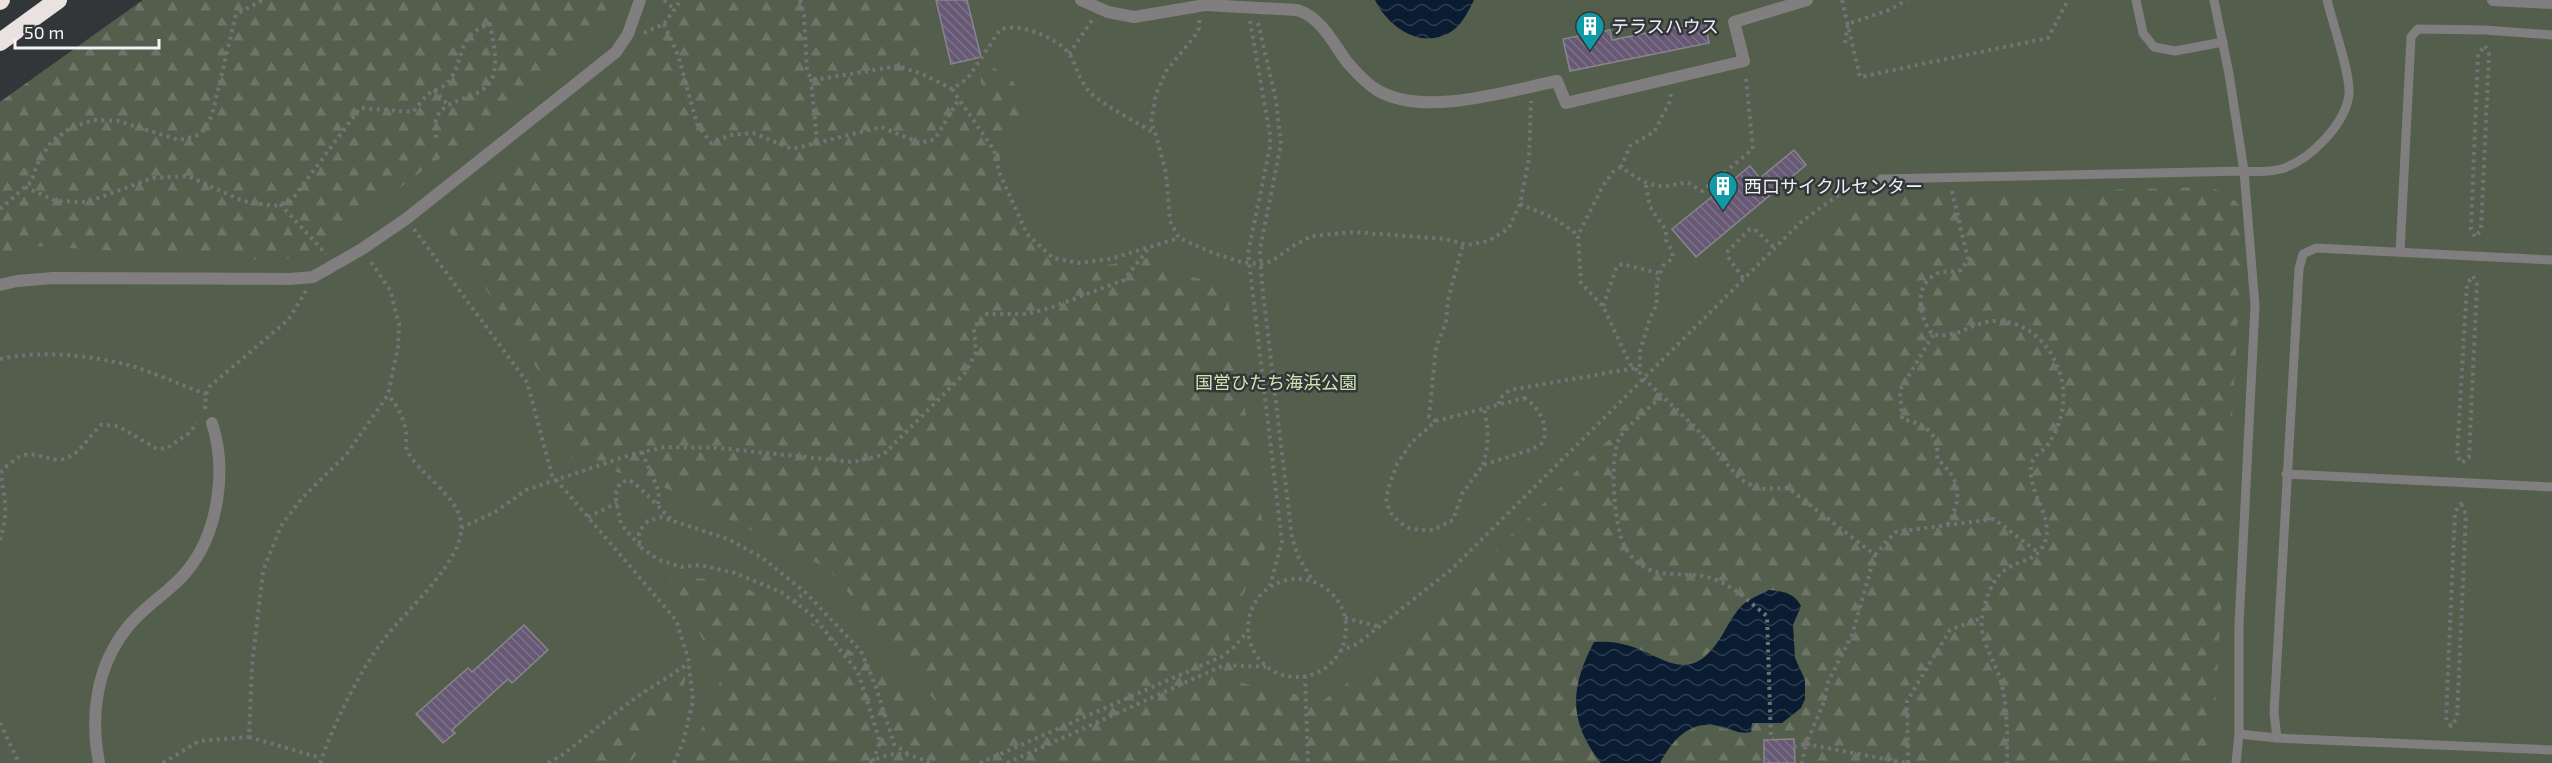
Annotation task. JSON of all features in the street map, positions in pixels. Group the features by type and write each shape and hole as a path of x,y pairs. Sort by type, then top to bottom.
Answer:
{"highway":[{"path":"0,42 58,0"}],"street":[{"path":"0,285 53,278 290,279 313,277 362,249 406,219 616,52 628,34 640,0"},
{"path":"1081,0 1108,12 1134,17 1157,15 1199,5 1297,10 1314,18 1363,80 1389,96 1405,100 1442,101 1557,81 1566,103 1744,61 1734,22 1808,0"},
{"path":"2493,0 2552,3"},
{"path":"99,763 95,739 95,707 100,680 114,648 127,627 186,573 206,537 218,499 221,466 219,443 212,423"}],"lane":[{"path":"2136,0 2143,33 2154,47 2175,51 2223,42"},
{"path":"2214,0 2244,171 2255,306 2239,624 2239,734 2236,763"},
{"path":"1881,178 2281,169 2318,147 2343,116 2349,93 2327,0"},
{"path":"2400,252 2411,37 2418,29 2485,30 2552,35"},
{"path":"2277,738 2274,713 2300,260 2307,251 2316,248 2552,260"},
{"path":"2286,474 2552,487"},
{"path":"2239,734 2277,738 2552,750"}],"path":[{"path":"0,209 31,182 39,160 52,141 72,127 94,120 117,121 179,140 204,130 212,114 236,14 263,0"},
{"path":"664,0 674,9"},
{"path":"616,52 664,24 681,0"},
{"path":"800,0 804,15 807,70 811,79 818,143"},
{"path":"1842,0 1860,77 2048,38 2068,0"},
{"path":"1848,24 1889,10 1907,0"},
{"path":"1199,5 1199,28 1166,71 1156,94 1150,123 1156,135 1166,174 1170,221 1179,238 1213,253 1249,263 1261,264 1272,261 1296,244 1312,236 1326,234 1354,232 1445,239 1463,244 1488,241 1509,228 1520,204 1529,159 1531,95"},
{"path":"1256,17 1280,129 1278,163 1260,249 1261,264 1292,538 1298,556 1313,581"},
{"path":"1069,54 1093,18"},
{"path":"1250,19 1270,135 1248,253 1282,542 1270,586"},
{"path":"25,188 56,201 87,202 153,178 188,176 243,201 274,206 291,201 360,108 413,112 434,90 444,85 456,70 461,49 476,28 490,24 495,54 492,78 478,93 442,110 436,118 436,140"},
{"path":"664,24 678,55 697,124 711,143 730,135 753,133 792,149 881,127 920,143 934,139 959,99"},
{"path":"1845,43 1848,24"},
{"path":"952,89 968,78 993,38 1005,28 1019,27 1040,34 1069,54 1082,83 1094,96 1156,135"},
{"path":"2485,46 2489,54 2481,230 2475,237 2470,229 2478,54 2485,46"},
{"path":"811,79 898,66 922,74 952,89 994,150 999,172 1027,234 1053,258 1079,263 1110,259 1179,238"},
{"path":"1621,167 1646,185 1670,187 1687,182 1702,191 1753,149 1746,78"},
{"path":"434,90 449,106"},
{"path":"1671,94 1670,101 1654,132 1630,146 1621,167 1613,172 1604,184 1578,235 1581,284 1603,306 1630,364 1661,397 1695,427 1740,479 1758,489 1788,488 1875,555"},
{"path":"1948,176 1968,260 1961,270 1938,273 1929,281 1920,303 1925,326 1933,335 1947,336 1960,333 1977,324 1996,321 2015,323 2032,332 2049,350 2060,372 2064,397 2060,421 2049,443 2032,462 2031,480 2040,501 2047,536 2039,553 2000,574 1993,584 1982,618 1985,643 2001,680 2007,716 2007,763"},
{"path":"1340,651 1357,644 1453,568 1801,222 1841,193 1881,178"},
{"path":"1640,373 1640,351 1650,318 1657,304 1659,273 1673,258 1666,240 1666,230 1650,207 1646,185"},
{"path":"280,204 334,263"},
{"path":"1520,204 1554,218 1578,235"},
{"path":"406,219 527,382 552,475 676,620 688,664 693,701 674,763"},
{"path":"1743,278 1728,257 1728,251 1750,229 1757,231 1774,248"},
{"path":"1436,421 1429,417 1436,347 1446,323 1448,300 1463,244"},
{"path":"249,737 252,666 263,571 281,526 302,498 346,455 388,395 398,347 399,324 390,290 362,249"},
{"path":"461,528 495,512 526,490 642,452 665,447 720,448 853,462 883,455 965,373 976,352 974,328 985,314 1027,314 1050,308 1124,280 1148,249"},
{"path":"1603,306 1617,266 1622,264 1659,273"},
{"path":"2473,276 2477,285 2469,457 2462,464 2457,456 2467,284 2473,276"},
{"path":"0,540 5,499 0,482 2,471 13,460 28,453 59,460 68,458 80,449 88,436 101,425 118,426 157,449 167,448 189,433 203,415 206,394 210,386 288,320 313,277"},
{"path":"1933,335 1900,390 1902,419 1922,425 1930,431 1936,439 1936,459 1950,469 1956,483 1958,498 1955,513 1947,526"},
{"path":"0,359 16,356 86,356 130,366 206,394"},
{"path":"1499,404 1499,399 1510,390 1635,369"},
{"path":"320,763 341,713 384,638 440,574 460,538 461,522 446,495 418,466 407,448 406,431 399,411 388,395"},
{"path":"1661,397 1620,437 1614,454 1613,470 1620,534 1633,559 1645,568 1658,572 1705,576 1724,582 1767,616 1771,740"},
{"path":"1482,465 1533,449 1545,438 1545,428 1533,403 1524,398 1436,421 1412,442 1396,464 1386,502 1391,513 1409,528 1421,530 1433,530 1453,520 1462,494 1482,465 1488,447 1489,428 1484,409"},
{"path":"642,452 658,492 658,507"},
{"path":"673,521 637,483 628,480 617,487 615,495 621,524 640,547 659,560 682,567 700,565 735,573 781,592 813,616 858,672 880,742 871,762"},
{"path":"588,517 617,503"},
{"path":"2461,504 2466,514 2457,718 2451,726 2446,718 2455,512 2461,504"},
{"path":"640,547 639,532 648,521 662,517 728,539 762,557 804,592 861,651 876,687 894,744 908,754 929,763"},
{"path":"1802,763 1806,744 1824,702 1828,682 1852,635 1875,555 1896,532 1994,519 2039,553"},
{"path":"1007,763 1224,665 1268,667 1292,677 1305,676 1319,671 1331,663 1345,641 1345,618 1339,602 1328,590 1313,581 1291,579 1270,586 1260,594 1248,618 1248,631 1254,651 1268,667"},
{"path":"794,602 804,592"},
{"path":"1345,618 1377,627"},
{"path":"1794,747 1806,744 1907,763 1907,701 1950,630 1982,618"},
{"path":"980,763 1223,656 1248,631"},
{"path":"548,763 562,755 634,698 688,664"},
{"path":"1305,676 1308,763"},
{"path":"0,723 19,763"},
{"path":"163,763 199,741 249,737 321,758"},
{"path":"871,762 890,755 908,754"}],"green space":[{"name":"国営ひたち海浜公園","path":"143,0 2552,0 2552,763 0,763 0,102"},
{"path":"143,0 617,0 612,13 598,35 547,79 310,254 279,261 36,246 0,261 0,102"},
{"path":"678,0 927,0 924,2 919,56 926,73 946,95 958,103 965,104 972,104 989,97 981,80 986,69 994,68 1014,82 1022,112 1005,137 1000,157 1007,202 1034,233 1051,263 1071,271 1155,257 1180,274 1226,285 1266,546 1227,629 1242,683 1324,700 1393,650 1839,215 1858,203 1881,196 2211,187 2232,197 2244,212 2212,763 1660,763 1676,740 1694,728 1715,727 1742,734 1752,723 1782,723 1801,707 1805,677 1794,654 1794,628 1801,605 1794,596 1765,592 1749,599 1715,645 1702,658 1686,664 1664,661 1593,753 1601,763 688,763 722,677 670,576 731,581 801,615 958,729 829,569 647,479 573,462 552,392 441,219 684,13"},
{"path":"687,672 684,686 630,763 570,763"}],"water":[{"path":"1375,0 1474,0 1456,28 1444,35 1421,38 1399,28 1389,20"},
{"path":"1769,590 1792,595 1801,606 1793,625 1795,658 1805,680 1805,699 1801,708 1782,723 1752,723 1751,732 1746,733 1709,725 1691,729 1676,739 1660,763 1601,763 1583,733 1576,704 1580,674 1594,642 1626,645 1675,664 1693,663 1702,659 1716,645 1741,607"}],"building":[{"path":"936,0 967,0 981,57 951,64"},
{"path":"1705,21 1709,43 1570,71 1563,39 1610,30 1612,40"},
{"name":"西口サイクルセンター","path":"1794,150 1806,165 1696,257 1672,229 1750,166 1760,178"},
{"path":"524,625 548,650 512,683 508,679 452,730 455,733 443,743 416,714 468,668 472,672"},
{"path":"1794,739 1795,763 1764,763 1764,740"}],"place":[{"name":"テラスハウス","path":"1590,52"},
{"name":"西口サイクルセンター","path":"1723,212"}]}
